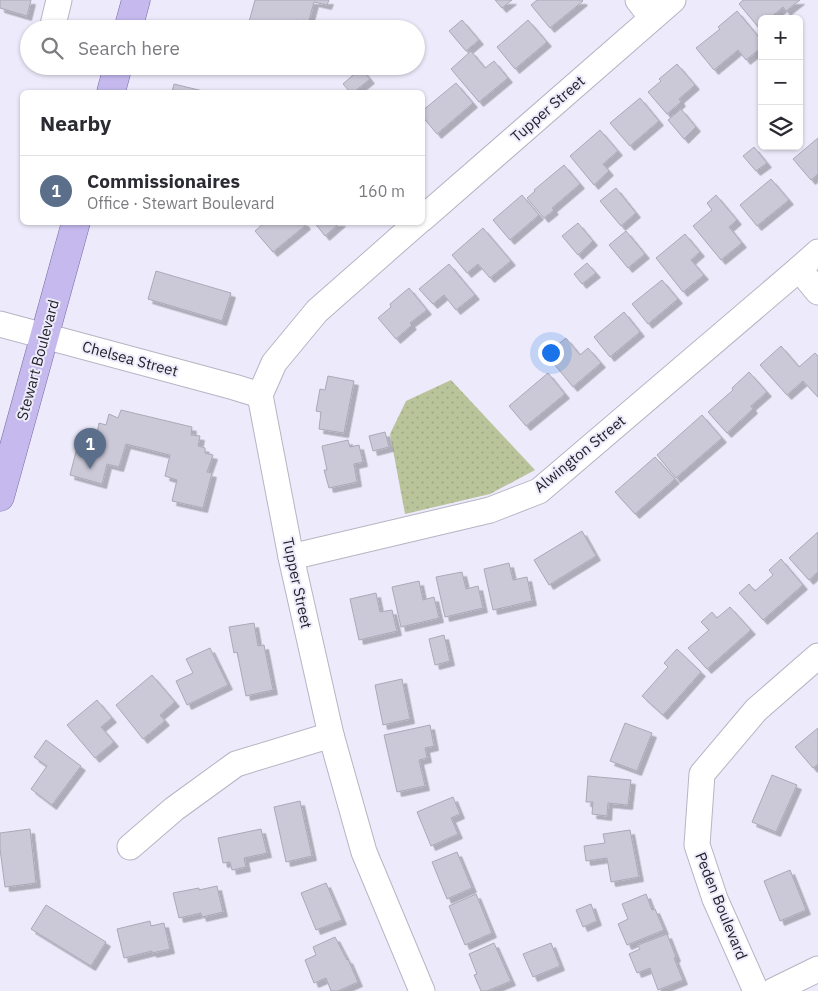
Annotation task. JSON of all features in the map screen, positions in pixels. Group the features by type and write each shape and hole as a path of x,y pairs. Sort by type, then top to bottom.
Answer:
{"main road":[{"path":"130,20 136,0"},
{"path":"112,90 116,75"},
{"name":"Stewart Boulevard","path":"0,497 75,225"}],"street":[{"path":"54,20 59,0"},
{"name":"Tupper Street","path":"425,216 645,9 673,0"},
{"path":"260,395 274,363 317,311 415,225"},
{"name":"Alwington Street","path":"291,557 490,510 539,491 818,252"},
{"path":"799,269 818,292"},
{"name":"Chelsea Street","path":"0,324 260,395"},
{"name":"Tupper Street","path":"260,395 291,557 331,735 364,852 422,991"},
{"name":"Peden Boulevard","path":"756,991 715,898 697,845 702,774 756,710 818,656"},
{"path":"130,847 174,809 236,764 331,735"},
{"path":"773,991 818,969"}],"green space":[{"path":"451,380 535,470 490,494 405,514 390,434 406,401"}],"building":[{"path":"0,0 31,0 27,16 0,8"},
{"path":"255,0 329,0 327,5 314,2 309,20 249,20"},
{"path":"495,0 512,0 502,8"},
{"path":"537,0 583,1 550,28 531,5"},
{"path":"743,0 800,0 786,11 783,7 774,15 758,15 758,27 739,4"},
{"path":"737,11 758,36 758,50 746,60 738,50 714,70 696,48 720,29 718,27"},
{"path":"462,20 479,40 466,51 449,31"},
{"path":"528,20 547,42 515,69 497,47"},
{"path":"471,51 485,68 494,61 508,78 479,102 451,69"},
{"path":"677,64 695,85 679,99 681,102 667,114 648,92 661,81 659,79"},
{"path":"353,75 367,75 370,79 356,90 348,90 343,84"},
{"path":"456,83 473,103 437,134 425,120 425,109"},
{"path":"174,84 199,90 172,90"},
{"path":"640,98 659,121 630,146 610,123"},
{"path":"681,109 696,127 684,139 668,120"},
{"path":"600,130 618,151 603,164 609,171 594,185 570,156"},
{"path":"818,138 818,174 811,180 793,159"},
{"path":"754,147 767,163 756,171 743,156"},
{"path":"564,165 580,184 552,208 554,210 544,218 527,198"},
{"path":"771,179 789,200 757,226 740,205"},
{"path":"616,188 636,213 621,226 600,201"},
{"path":"522,195 539,215 510,240 493,220"},
{"path":"716,195 737,220 729,227 742,243 721,260 693,226 712,210 707,203"},
{"path":"578,223 593,241 578,255 562,236"},
{"path":"262,225 306,225 273,252 255,231"},
{"path":"316,225 338,225 325,236"},
{"path":"483,228 511,261 490,278 478,264 467,273 452,255"},
{"path":"626,231 645,254 628,268 609,245"},
{"path":"685,234 700,252 691,260 704,275 683,292 656,258"},
{"path":"587,263 596,273 582,284 574,274"},
{"path":"449,264 475,295 456,310 444,295 433,304 419,289"},
{"path":"156,271 231,293 222,321 148,299"},
{"path":"662,280 678,299 648,324 632,304"},
{"path":"409,288 427,310 410,323 412,325 396,339 378,318 391,307 390,304"},
{"path":"624,312 640,332 610,357 594,337"},
{"path":"566,338 580,355 588,348 601,363 573,387 546,354"},
{"path":"781,346 799,367 815,353 818,356 818,397 803,381 787,395 760,365"},
{"path":"749,372 767,392 751,406 753,409 727,433 708,412 733,390 732,388"},
{"path":"548,373 565,394 526,426 509,406"},
{"path":"328,376 354,381 344,433 319,429 321,412 316,411 320,389 325,390"},
{"path":"121,410 192,427 191,435 200,436 198,446 205,448 205,453 213,455 207,472 212,473 203,508 172,501 177,480 165,476 170,455 126,444 119,467 107,464 102,484 70,475 79,440 83,440 85,430 97,433 99,423 106,425 109,414 118,418"},
{"path":"702,415 722,438 676,478 657,455"},
{"path":"385,432 389,447 373,451 369,436"},
{"path":"348,440 350,447 359,445 363,462 354,464 357,482 329,488 324,470 327,470 322,446"},
{"path":"655,457 675,479 635,514 615,492"},
{"path":"582,531 596,556 549,585 534,560"},
{"path":"818,532 818,572 809,580 789,558"},
{"path":"781,559 803,585 763,620 739,593 749,584 755,591 773,575 769,570"},
{"path":"509,563 513,580 527,577 532,601 493,610 484,569"},
{"path":"462,572 466,589 478,586 483,608 445,617 436,577"},
{"path":"419,581 423,600 434,597 439,618 401,627 392,587"},
{"path":"376,593 380,612 392,610 397,631 359,640 350,599"},
{"path":"730,607 751,630 707,669 688,648 709,630 701,622 712,612 717,618"},
{"path":"254,623 258,646 264,645 273,690 246,696 237,652 234,653 229,627"},
{"path":"444,635 450,661 435,665 429,639"},
{"path":"210,648 228,685 187,705 176,681 193,673 186,659"},
{"path":"677,649 701,672 663,715 642,696 668,667 664,663"},
{"path":"152,675 175,702 160,715 165,721 143,739 116,705"},
{"path":"402,679 410,719 383,725 375,685"},
{"path":"97,700 112,718 101,727 114,742 95,758 67,725"},
{"path":"625,723 652,733 637,771 610,761"},
{"path":"430,725 434,746 425,748 427,758 419,760 425,786 397,792 384,735"},
{"path":"818,728 818,764 813,768 795,747"},
{"path":"46,740 81,766 52,805 31,789 47,766 34,757"},
{"path":"772,775 797,785 776,832 752,822"},
{"path":"588,776 631,780 628,805 608,803 607,816 592,814 593,802 586,802"},
{"path":"453,797 460,814 451,818 458,834 431,846 417,812"},
{"path":"300,801 312,856 286,862 274,807"},
{"path":"30,829 36,883 5,887 0,833"},
{"path":"261,829 267,853 244,858 246,867 232,870 230,862 223,863 218,838"},
{"path":"630,830 639,877 611,882 607,858 586,861 584,846 605,843 603,834"},
{"path":"457,852 472,888 447,899 432,862"},
{"path":"790,870 806,910 780,921 764,881"},
{"path":"326,883 342,920 316,930 301,893"},
{"path":"217,886 223,912 202,917 201,913 179,918 173,893"},
{"path":"476,894 492,933 465,945 449,906"},
{"path":"646,894 652,910 655,909 664,930 627,945 618,924 628,919 622,904"},
{"path":"591,904 597,921 583,927 576,910"},
{"path":"46,905 106,942 91,966 31,929"},
{"path":"150,921 151,926 164,923 170,949 124,958 117,929"},
{"path":"667,934 683,980 658,990 650,968 637,973 629,954 640,949 638,945"},
{"path":"335,937 348,959 358,982 338,991 331,991 326,978 314,983 305,960 316,955 313,947"},
{"path":"494,943 511,981 487,991 481,991 474,975 477,974 469,954"},
{"path":"551,943 560,966 533,977 523,954"}],"place":[{"name":"Commissionaires","path":"90,469"}]}
